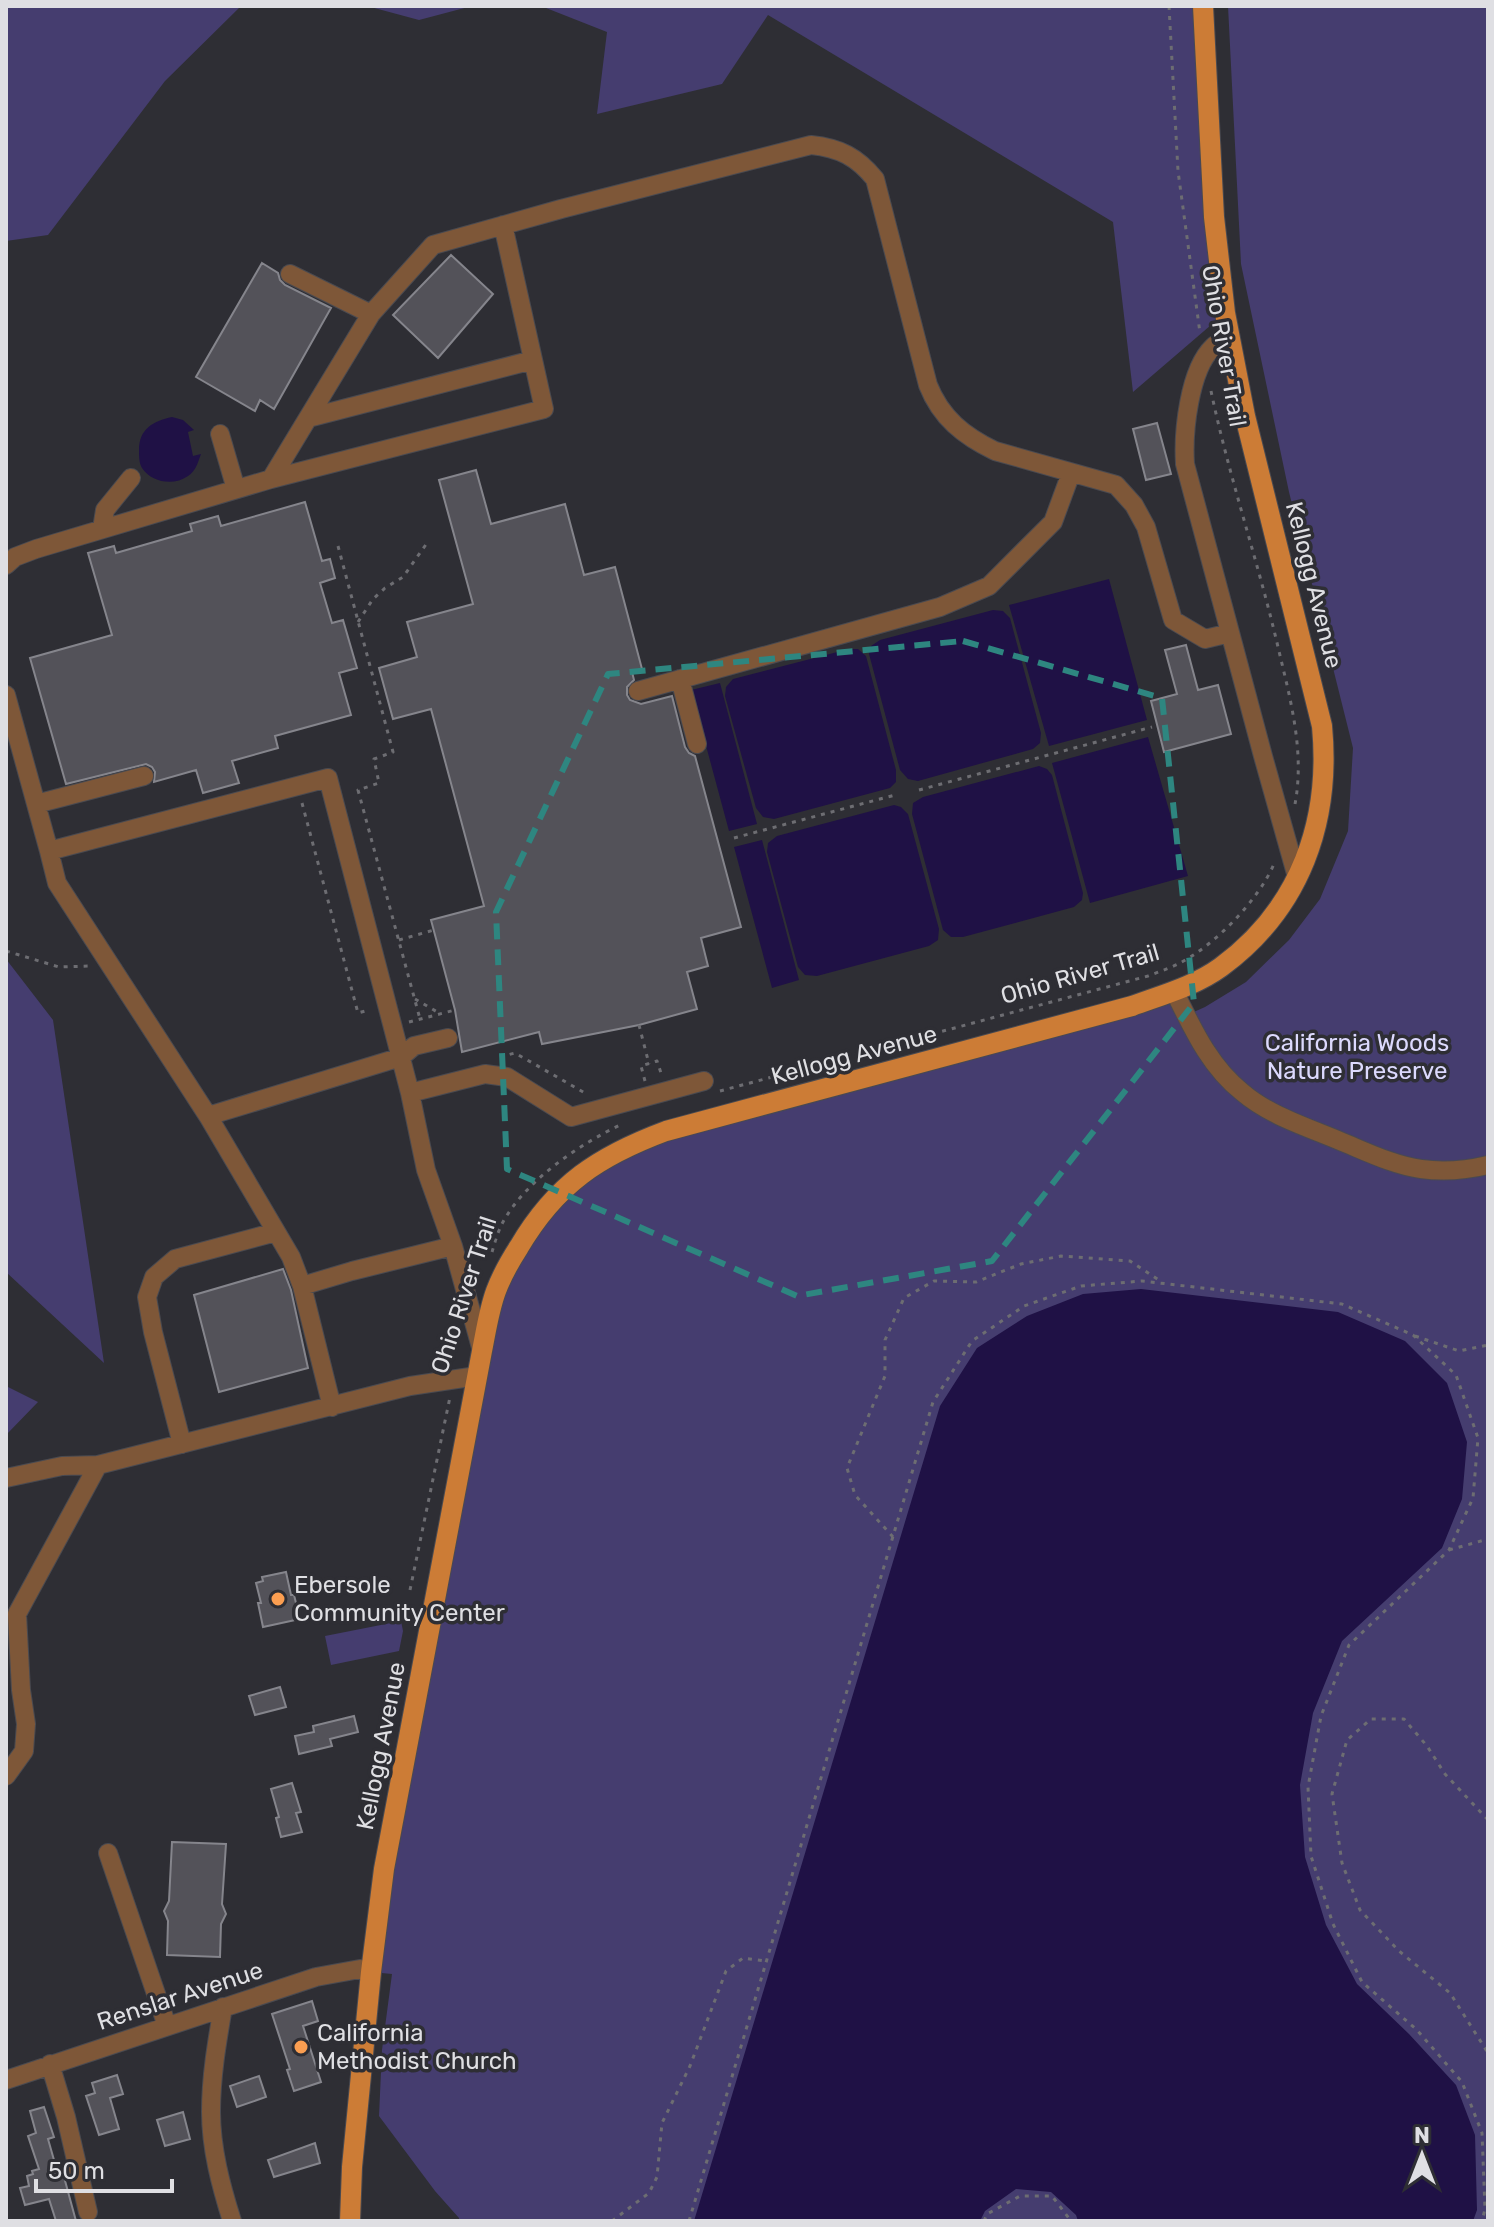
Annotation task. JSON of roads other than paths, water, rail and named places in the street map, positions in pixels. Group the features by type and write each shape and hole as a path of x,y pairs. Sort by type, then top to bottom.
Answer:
{"main road":[{"name":"Kellogg Avenue","path":"350,2221 352,2167 371,1972 387,1854 495,1294 533,1223 574,1179 613,1154 666,1131 1132,1006 1195,982 1221,967 1250,941 1272,916 1307,856 1323,797 1325,752 1322,726 1245,416 1230,337 1214,217 1203,6"}],"street":[{"path":"271,479 371,314 433,245 800,147 825,146 856,159 875,179 922,363 935,403 946,417 979,443 995,451 1116,485 1134,505 1146,527 1173,620 1205,639 1230,633"},
{"path":"6,565 15,557 36,549 236,489 544,409 503,225"},
{"path":"290,274 371,314"},
{"path":"1230,337 1213,346 1204,360 1189,401 1184,439 1185,464 1297,877"},
{"path":"308,418 533,360"},
{"path":"220,434 236,489"},
{"path":"638,691 940,607 989,586 1053,522 1071,473"},
{"path":"102,529 105,510 131,478"},
{"path":"680,679 697,744"},
{"path":"6,695 57,883 208,1116 291,1257 302,1286 332,1407"},
{"path":"36,804 144,776"},
{"path":"49,851 328,778 401,1057 426,1170 453,1246 482,1351"},
{"path":"1174,991 1200,1042 1219,1069 1240,1091 1262,1107 1395,1163 1423,1169 1452,1170 1488,1165"},
{"path":"208,1116 401,1057 414,1046 448,1038"},
{"path":"410,1093 485,1074 507,1077 571,1117 710,1087"},
{"path":"182,1444 147,1297 154,1277 175,1259 276,1232"},
{"path":"302,1286 453,1246"},
{"path":"6,1478 62,1466 98,1465 410,1386 477,1376"},
{"path":"6,1776 24,1751 26,1724 11,1616 98,1465"},
{"path":"108,1853 167,2026"},
{"name":"Renslar Avenue","path":"6,2080 316,1977 360,1969 371,1972"},
{"path":"223,2007 213,2072 211,2115 219,2181 232,2221"},
{"path":"50,2064 88,2212"}],"place":[{"name":"Ebersole Community Center","path":"278,1599"},
{"name":"California Methodist Church","path":"301,2047"}],"park label":[{"name":"California Woods Nature Preserve","path":"1357,1057"}]}
